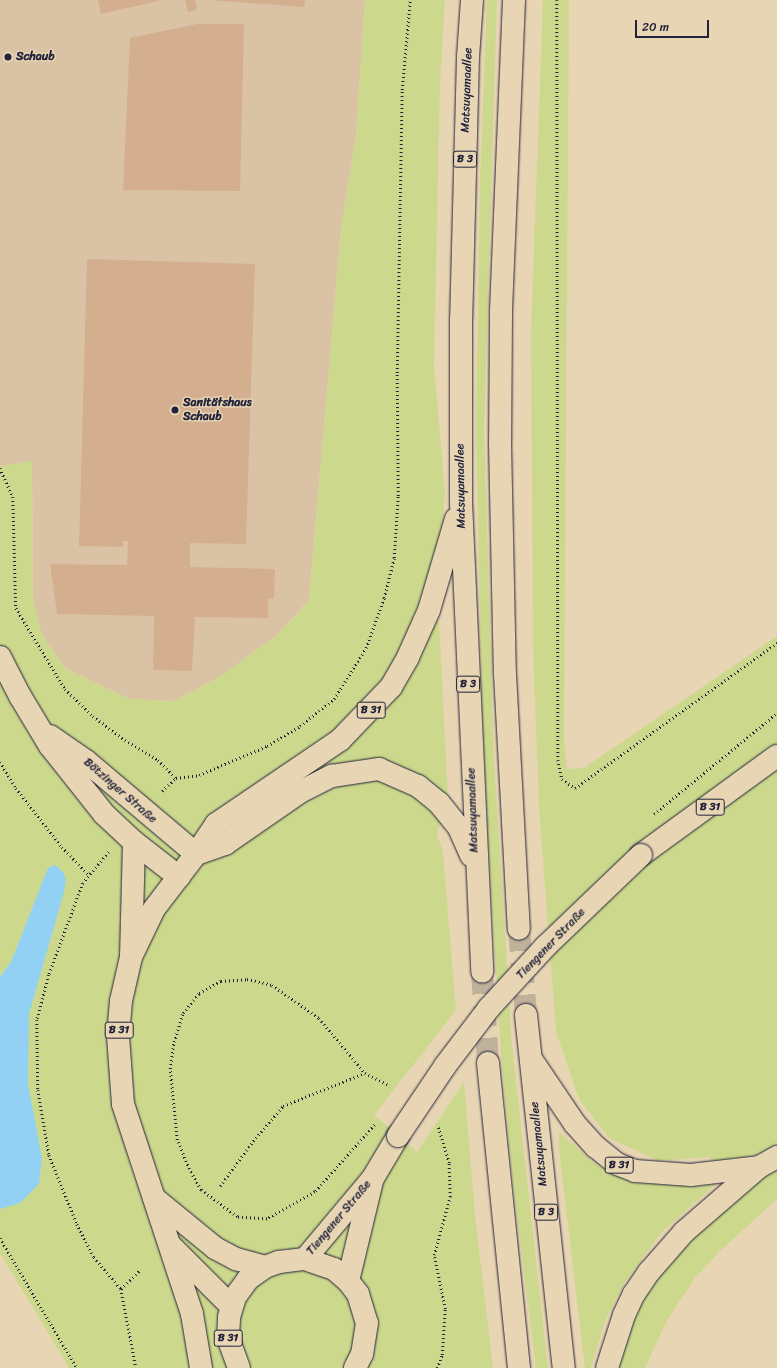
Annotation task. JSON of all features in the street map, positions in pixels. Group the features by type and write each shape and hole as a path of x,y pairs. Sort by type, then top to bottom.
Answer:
{"main road":[{"name":"Matsuyamaallee","path":"472,0 468,57 461,319 461,502 475,865 482,972"},
{"path":"514,0 501,314 500,442 505,674 519,929"},
{"name":"B 31","path":"201,1368 192,1314 171,1246 153,1197 123,1104 119,1071 121,1001 130,957 154,909 196,854 216,824 340,740 391,687 408,657 429,610 461,502"},
{"name":"Bötzinger Straße","path":"0,657 20,696 50,746 104,814 134,842 179,877"},
{"name":"Bötzinger Straße","path":"42,731 86,761 196,854"},
{"name":"Tiengener Straße","path":"304,1259 373,1178 398,1136 445,1066 489,1008 545,947 641,855 777,756"},
{"path":"196,854 225,844 300,792 332,776 379,769 418,786 438,803 459,828 475,865"},
{"path":"130,957 134,894 134,842"},
{"name":"Matsuyamaallee","path":"526,1015 529,1056 564,1368"},
{"name":"B 31","path":"529,1056 575,1124 596,1147 617,1164 635,1171 691,1175 768,1162"},
{"path":"488,1063 519,1368"},
{"path":"607,1368 624,1315 634,1294 649,1272 684,1232 768,1162"},
{"name":"Tiengener Straße","path":"348,1281 373,1178"},
{"path":"153,1197 214,1248 236,1259 265,1267"},
{"name":"B 31","path":"171,1246 231,1306"},
{"name":"Tiengener Straße","path":"239,1368 228,1338 231,1306 248,1280 265,1267 279,1262 304,1259 326,1265 348,1281 358,1294 367,1323 362,1354 355,1368"}],"path":[{"path":"162,791 176,778 199,775 267,746 300,726 334,699 366,648 384,598 394,558 398,496 397,373 402,90 410,0"},
{"path":"557,0 558,760 562,779 575,788 777,643"},
{"path":"0,468 13,497 16,608 65,689 93,716 125,740 158,760 176,778"},
{"path":"651,816 777,713"},
{"path":"0,762 16,788 62,847 89,875"},
{"path":"112,849 83,883 49,975 37,1020 38,1090 49,1155 77,1224 94,1257 122,1289 136,1368"},
{"path":"380,1120 314,1192 267,1219 237,1217 217,1205 201,1190 189,1169 177,1140 170,1069 174,1042 187,1008 199,993 221,982 247,979 272,985 318,1018 365,1073 390,1086"},
{"path":"220,1186 253,1141 283,1106 365,1073"},
{"path":"437,1368 442,1355 445,1309 434,1255 450,1197 449,1163 438,1128"},
{"path":"0,1238 77,1368"},
{"path":"122,1289 141,1269"}],"shaded area":[{"path":"0,0 365,0 356,137 341,229 309,600 276,636 221,676 174,701 129,699 65,668 42,635 33,600 32,462 0,466"}],"green space":[{"path":"365,0 445,0 440,82 434,366 445,492 440,561 422,594 415,615 439,621 448,798 437,834 443,852 456,1010 374,1115 417,1152 464,1082 475,1215 493,1368 69,1368 0,1253 0,466 32,461 33,600 42,635 65,668 129,699 174,701 221,676 276,636 309,601 341,229 356,137"},
{"path":"487,0 497,0 484,428 494,758 512,1046 548,1368 536,1368 513,1185 501,1055 483,756 476,426 480,181"},
{"path":"543,0 569,0 564,738 567,769 584,768 777,636 777,1199 720,1251 695,1278 667,1320 645,1368 614,1368 627,1325 652,1280 691,1238 747,1189 709,1157 659,1161 609,1138 579,1099 556,1032 539,808 533,646 531,332"},
{"path":"559,1132 594,1163 607,1170 642,1182 677,1185 714,1181 717,1183 661,1233 623,1285 605,1321 591,1368 585,1368 559,1149"}],"water":[{"path":"55,865 63,872 66,880 64,892 29,1014 28,1084 42,1158 39,1184 20,1203 0,1209 0,977 11,962 48,868"}],"building":[{"path":"98,0 158,0 158,1 101,14"},
{"path":"185,0 195,0 197,10 188,12"},
{"path":"209,0 305,0 304,7"},
{"path":"197,24 244,24 240,191 123,190 130,38"},
{"path":"87,259 255,264 246,544 190,543 190,567 275,569 274,599 268,598 268,618 195,617 192,671 153,670 154,616 57,614 50,564 127,565 128,541 123,541 123,547 79,546"}],"tunnel":[{"path":"519,929 526,1015"},
{"path":"482,972 488,1063"}],"place":[{"name":"Schaub","path":"8,57"},
{"name":"Sanitätshaus Schaub","path":"175,410"}]}
